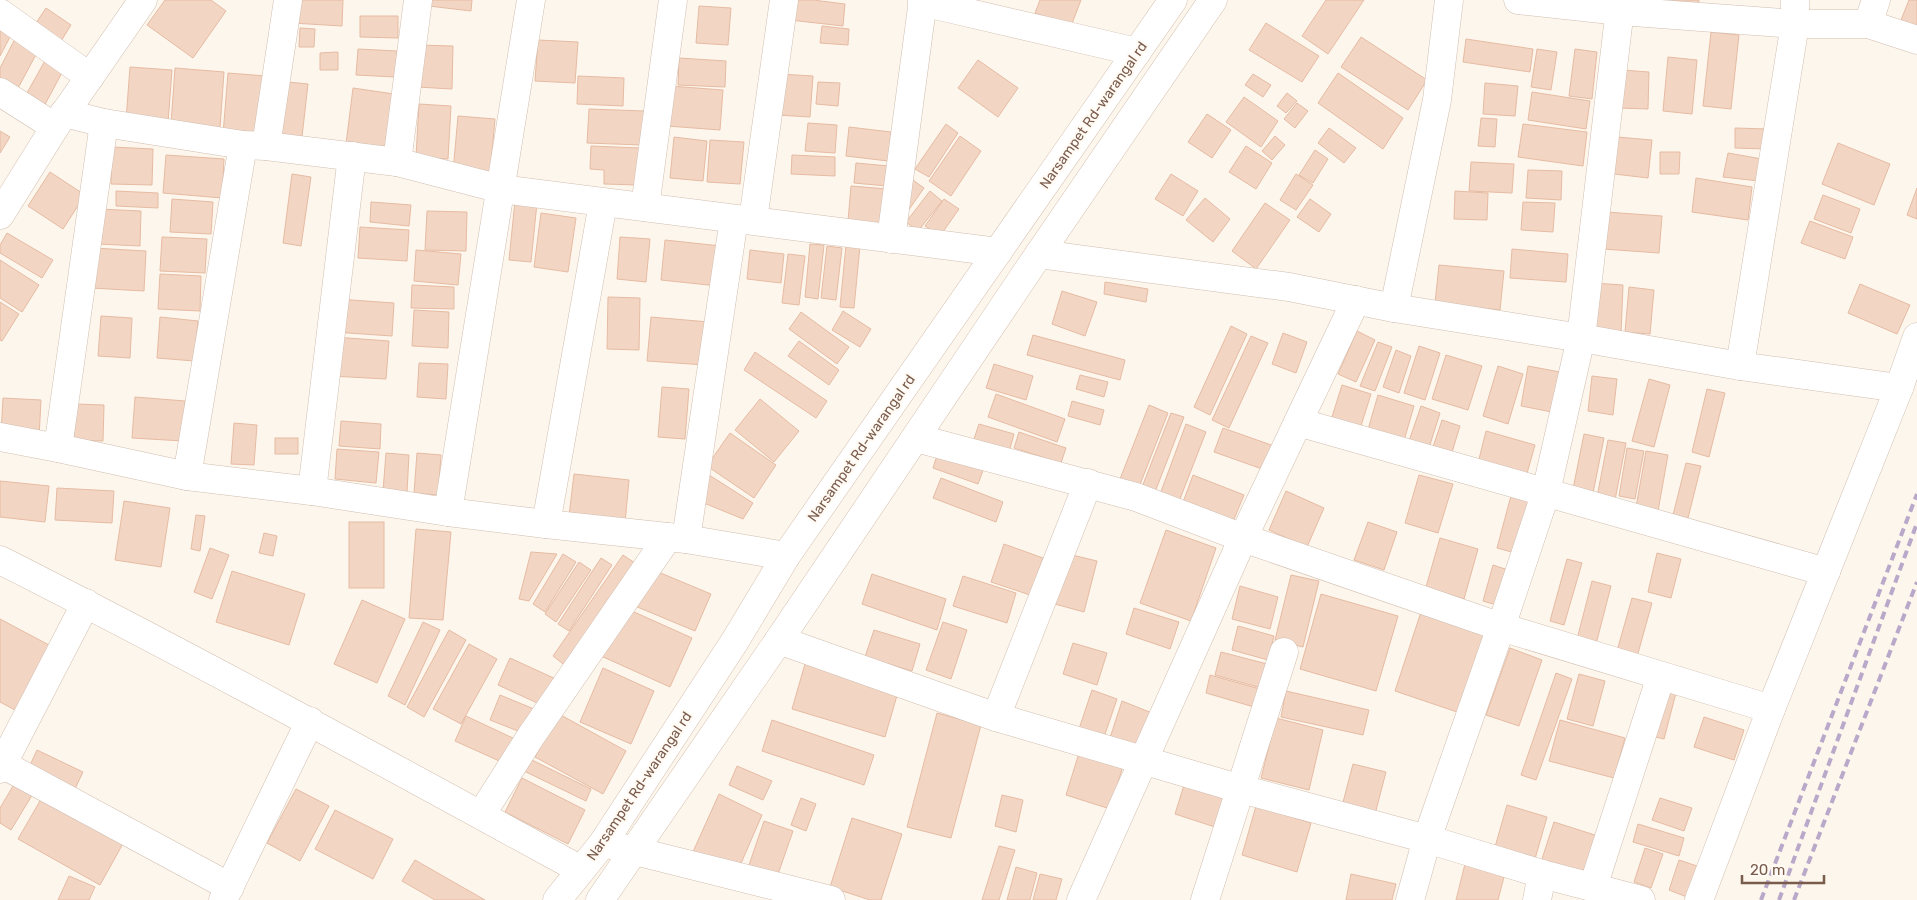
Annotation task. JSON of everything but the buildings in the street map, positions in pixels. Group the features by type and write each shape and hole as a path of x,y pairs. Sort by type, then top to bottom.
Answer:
{"street":[{"path":"0,215 59,120 143,0"},
{"path":"186,476 254,145 288,0"},
{"path":"397,162 418,0"},
{"path":"448,512 530,0"},
{"path":"646,207 673,0"},
{"path":"481,815 531,736 677,538 744,220 784,0"},
{"name":"Narsampet Rd-warangal rd","path":"557,900 603,843 734,641 786,556 1173,0"},
{"path":"600,900 636,851 1213,0"},
{"path":"1394,308 1436,100 1449,0"},
{"path":"1518,0 1620,6 1795,12 1872,12 1917,40"},
{"path":"890,239 923,1 1137,52"},
{"path":"1410,900 1427,839 1502,628 1546,492 1581,338 1620,6"},
{"path":"1740,366 1795,12"},
{"path":"0,13 90,77"},
{"path":"0,92 59,120 104,123 254,145 397,162 501,189 998,252"},
{"path":"58,448 104,123"},
{"path":"312,490 352,156"},
{"path":"546,524 603,203"},
{"path":"1039,254 1289,287 1394,308 1740,366 1899,388"},
{"path":"1081,900 1243,538 1356,300"},
{"path":"1699,900 1771,709 1899,388 1917,338"},
{"path":"1298,422 1826,572"},
{"path":"0,437 186,476 312,490 448,512 677,538 786,556"},
{"path":"916,438 1136,497 1243,538 1502,628 1771,709"},
{"path":"996,717 1088,483"},
{"path":"0,560 86,603 310,722 581,870"},
{"path":"86,603 1,767 226,894 310,722"},
{"path":"779,640 996,717 1241,789 1427,839 1540,887 1593,887 1640,900"},
{"path":"1205,900 1284,652"},
{"path":"1593,887 1661,676"},
{"path":"603,843 831,900"}],"railway":[{"path":"1761,900 1917,494"},
{"path":"1779,900 1917,523"},
{"path":"1794,900 1917,582"}]}
